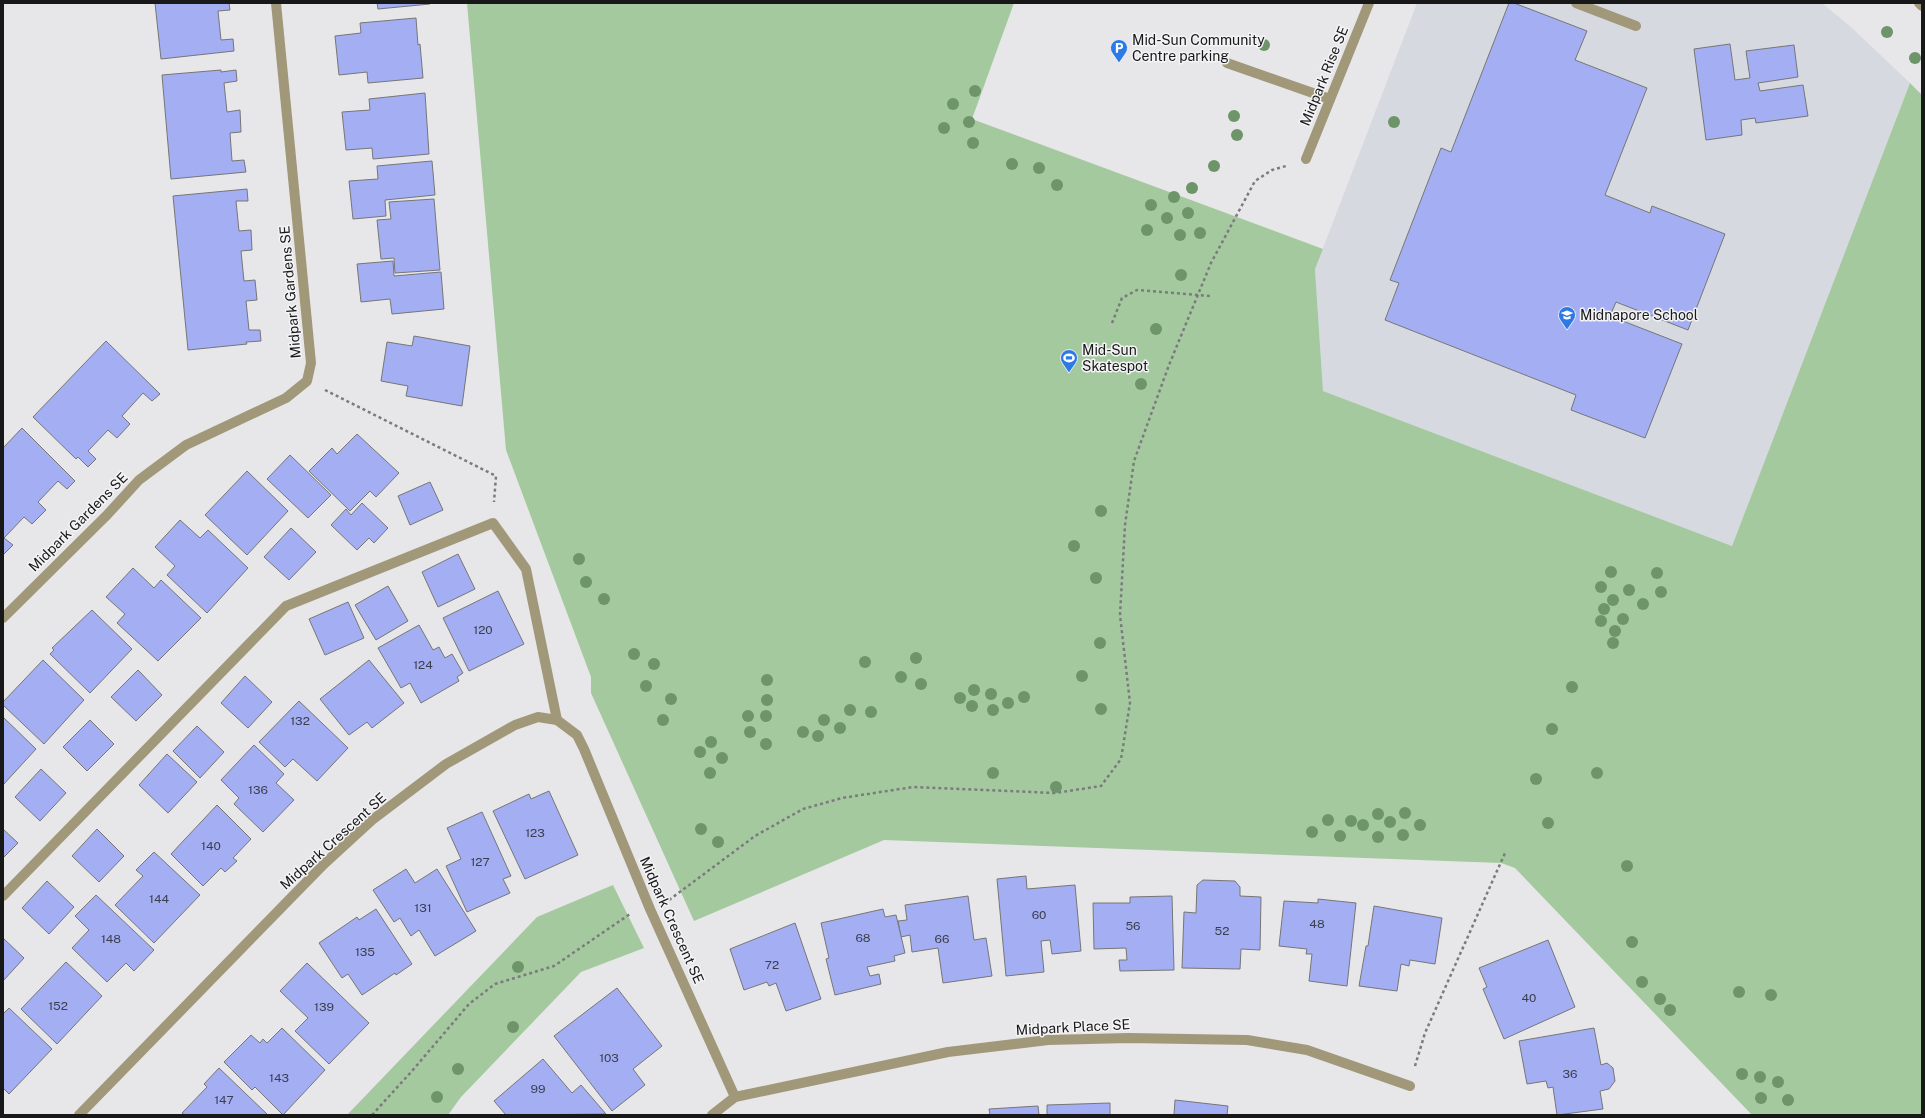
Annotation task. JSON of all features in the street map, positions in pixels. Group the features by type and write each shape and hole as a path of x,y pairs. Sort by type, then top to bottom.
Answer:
{"street":[{"name":"Midpark Gardens SE","path":"3,618 107,515 139,480 186,445 286,398 307,381 311,363 276,3"},
{"name":"Midpark Rise SE","path":"1306,159 1369,3"},
{"path":"1576,3 1636,26"},
{"path":"1919,3 1922,6"},
{"path":"1227,63 1330,99"},
{"path":"3,896 286,606 493,523 526,569 557,720"},
{"name":"Midpark Crescent SE","path":"79,1115 324,864 372,820 446,764 515,725 538,717 557,720 577,735 650,909 736,1097"},
{"name":"Midpark Place SE","path":"736,1097 948,1052 1048,1040 1129,1038 1247,1040 1307,1050 1410,1086"},
{"path":"712,1115 736,1097"}],"path":[{"path":"372,1115 469,1004 495,984 554,966 628,914 650,909 674,897 755,836 803,809 842,798 913,786 1055,793 1101,786 1121,759 1130,703 1120,615 1125,525 1134,461 1169,365 1211,263 1255,180 1272,170 1306,159"},
{"path":"1112,323 1122,298 1137,290 1211,296"},
{"path":"307,381 496,476 493,523"},
{"path":"1410,1086 1425,1033 1505,853"}],"shaded area":[{"name":"Midnapore School","path":"1417,3 1822,3 1852,28 1910,83 1732,546 1323,391 1315,269"}],"green space":[{"path":"467,3 1014,3 972,119 1323,249 1315,269 1323,391 1732,546 1910,83 1922,95 1922,1115 1752,1115 1515,868 1501,863 884,840 694,921 591,693 591,677 506,450"},
{"path":"613,885 644,948 581,972 461,1097 448,1115 347,1115 537,917"}],"building":[{"path":"155,3 229,3 230,10 218,11 221,40 233,39 234,51 161,59"},
{"path":"377,3 430,3 430,4 378,9"},
{"path":"1509,3 1514,3 1587,31 1575,60 1647,88 1605,195 1650,213 1652,206 1725,234 1688,330 1616,302 1610,316 1682,344 1645,438 1571,410 1576,395 1385,320 1399,283 1390,280 1441,148 1451,152"},
{"path":"416,18 423,78 368,83 367,72 339,75 335,36 361,33 360,23"},
{"path":"1730,44 1735,80 1750,78 1746,51 1794,45 1798,77 1758,83 1760,91 1803,85 1808,116 1756,123 1755,118 1741,120 1742,135 1706,140 1694,49"},
{"path":"221,70 221,72 236,70 237,81 224,83 227,112 240,110 241,132 230,133 232,161 244,160 246,172 171,179 162,75"},
{"path":"425,93 429,154 373,159 372,148 346,150 342,112 370,110 369,99"},
{"path":"432,161 435,195 385,200 386,216 353,219 349,181 378,179 377,166"},
{"path":"247,189 248,201 236,201 239,231 251,230 252,250 241,251 244,281 255,280 257,300 246,301 249,330 260,330 261,341 246,342 247,344 188,350 173,196"},
{"path":"434,199 440,270 395,273 394,258 381,259 377,220 391,219 389,202"},
{"path":"393,261 394,276 441,272 444,309 392,314 390,299 361,302 357,264"},
{"path":"414,336 470,346 462,406 406,396 408,386 381,381 387,342 412,346"},
{"path":"106,341 160,394 152,401 143,393 122,416 130,424 117,438 108,430 88,451 96,459 88,467 78,457 76,459 33,417"},
{"path":"22,428 75,481 67,489 58,481 38,502 46,510 32,524 24,517 4,538 13,545 3,555 3,448"},
{"path":"357,434 399,473 376,497 370,491 350,511 309,471 332,448 337,454"},
{"path":"290,455 331,495 308,518 267,479"},
{"path":"247,471 288,511 247,555 205,515"},
{"path":"430,482 443,510 410,525 398,496"},
{"path":"362,503 388,528 374,543 369,538 357,550 331,525 346,509 351,515"},
{"path":"180,520 200,538 208,530 248,568 207,613 167,575 175,566 155,547"},
{"path":"291,528 316,552 289,580 264,557"},
{"path":"458,554 475,589 438,607 422,572"},
{"path":"133,568 154,588 161,580 201,618 158,661 117,623 125,614 106,597"},
{"path":"388,586 408,621 376,640 355,605"},
{"path":"498,591 524,644 469,671 443,618"},
{"path":"348,602 364,638 325,655 309,619"},
{"path":"92,610 132,649 90,693 50,654 54,650 52,648"},
{"path":"419,625 433,650 439,647 445,658 452,654 463,673 457,677 459,681 421,703 410,683 401,688 378,648"},
{"path":"43,660 84,700 44,744 3,705 3,702"},
{"path":"369,660 404,703 372,728 367,722 349,735 320,699"},
{"path":"138,670 162,695 136,721 111,697"},
{"path":"245,676 272,702 248,728 221,703"},
{"path":"299,701 348,748 317,781 293,759 285,767 259,742"},
{"path":"3,717 36,749 3,785"},
{"path":"90,720 114,744 87,771 63,747"},
{"path":"197,726 224,752 200,778 173,751"},
{"path":"254,745 284,774 276,783 294,800 263,832 234,804 239,798 221,780"},
{"path":"167,754 197,782 168,813 139,785"},
{"path":"41,769 66,793 40,821 15,797"},
{"path":"549,791 578,855 525,879 493,811 529,794 531,799"},
{"path":"217,805 251,839 233,858 237,861 225,872 221,868 203,886 171,854"},
{"path":"482,812 511,876 503,879 510,893 467,912 446,866 461,859 447,828"},
{"path":"3,829 18,843 3,858"},
{"path":"97,829 124,856 99,882 72,856"},
{"path":"154,852 200,895 154,943 115,905 143,876 136,870"},
{"path":"406,869 415,883 437,869 476,931 435,956 419,930 411,936 400,918 394,922 373,890"},
{"path":"1026,876 1027,889 1075,885 1081,951 1052,954 1050,940 1041,941 1044,972 1006,976 997,879"},
{"path":"1203,880 1235,881 1240,887 1240,896 1261,897 1260,950 1241,949 1240,969 1182,968 1184,912 1196,913 1197,885"},
{"path":"47,881 74,907 49,934 22,908"},
{"path":"96,895 154,950 134,971 126,963 107,982 72,948 89,930 75,916"},
{"path":"968,896 974,940 986,938 992,976 943,983 938,948 912,952 910,935 901,937 898,921 907,920 905,905"},
{"path":"1172,896 1174,970 1120,971 1119,960 1127,960 1126,948 1094,949 1093,903 1130,903 1130,897"},
{"path":"1318,899 1356,903 1347,986 1309,981 1312,954 1306,954 1307,949 1279,946 1284,901 1318,903"},
{"path":"1374,906 1442,918 1435,964 1410,960 1409,966 1401,964 1397,991 1359,986 1366,946 1368,946"},
{"path":"376,909 412,964 396,975 395,973 362,995 348,974 342,978 319,943 357,917 359,920"},
{"path":"883,909 885,917 896,915 905,953 894,956 895,961 867,967 870,976 879,974 881,984 835,995 826,959 829,958 821,923"},
{"path":"795,923 821,999 786,1011 776,983 769,986 767,982 744,990 730,949"},
{"path":"3,938 24,958 3,981"},
{"path":"1548,940 1575,1007 1504,1039 1483,989 1487,987 1479,968"},
{"path":"66,962 102,996 57,1044 21,1009"},
{"path":"307,963 369,1023 329,1064 295,1031 308,1018 280,991"},
{"path":"617,988 662,1046 633,1069 645,1085 612,1111 554,1036"},
{"path":"9,1008 52,1049 9,1094 3,1088 3,1014"},
{"path":"282,1028 325,1070 283,1115 255,1087 252,1090 224,1062 251,1035 260,1043 263,1039 267,1043"},
{"path":"1594,1028 1601,1065 1607,1063 1613,1068 1615,1081 1609,1089 1600,1091 1603,1109 1557,1115 1553,1087 1548,1088 1546,1081 1527,1084 1519,1041"},
{"path":"543,1059 572,1093 581,1085 606,1114 506,1115 494,1101"},
{"path":"219,1068 268,1115 185,1115 182,1113 207,1087 204,1084"},
{"path":"1175,1100 1228,1106 1227,1115 1174,1115"},
{"path":"1110,1103 1110,1115 1047,1115 1047,1105"},
{"path":"1038,1106 1039,1115 990,1115 989,1109"}],"place":[{"name":"Mid-Sun Community Centre parking","path":"1119,63"},
{"name":"Midnapore School","path":"1567,330"},
{"name":"Mid-Sun Skatespot","path":"1069,373"}]}
